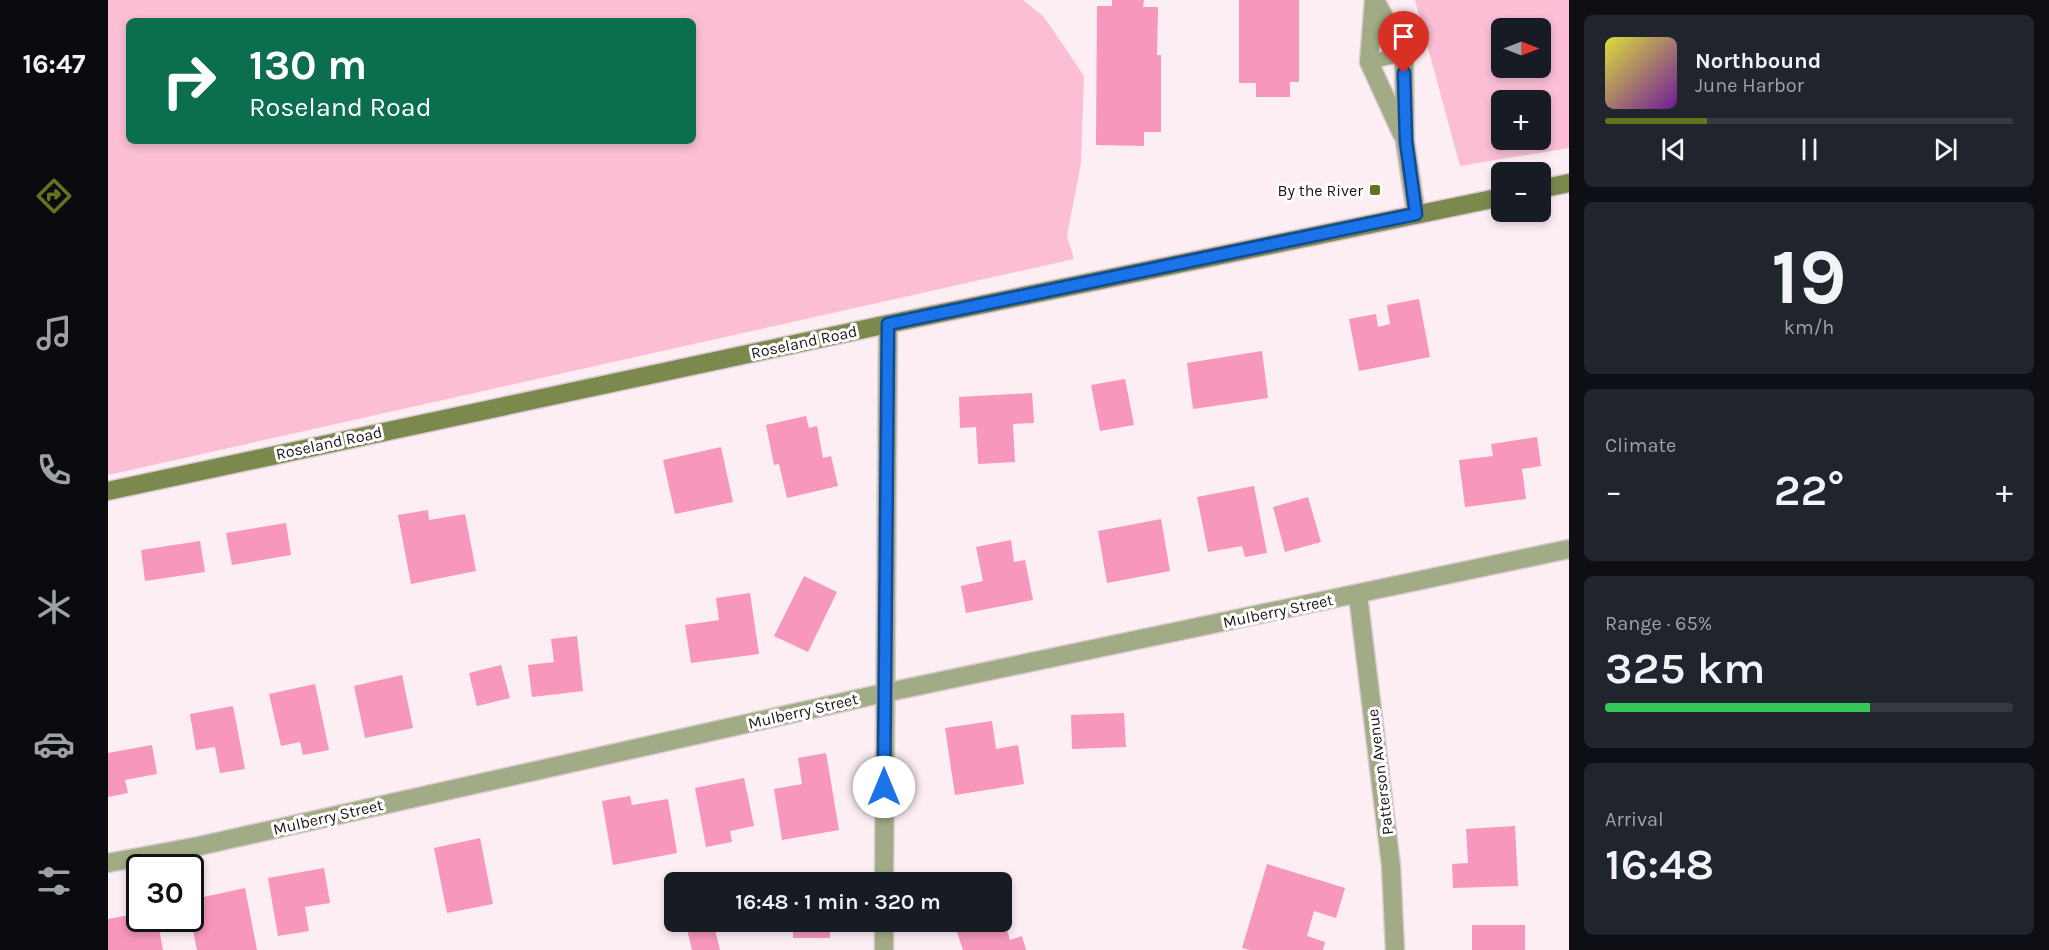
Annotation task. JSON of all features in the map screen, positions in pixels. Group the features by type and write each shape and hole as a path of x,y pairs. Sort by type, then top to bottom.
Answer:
{"main road":[{"path":"1551,187 1569,183"},
{"name":"Roseland Road","path":"108,491 888,324 1491,199"}],"street":[{"path":"1375,0 1404,54 1399,112"},
{"path":"1375,0 1369,62 1399,112 1406,141 1416,214"},
{"path":"884,872 888,324"},
{"name":"Mulberry Street","path":"108,863 222,841 884,693 1569,549"},
{"name":"Patterson Avenue","path":"1358,595 1391,866 1395,950"},
{"path":"884,932 884,950"}],"lane":[{"path":"1369,62 1404,54"}],"shaded area":[{"path":"108,0 1023,0 1044,17 1084,76 1081,163 1067,236 1074,259 108,475"},
{"path":"1415,0 1569,0 1569,148 1460,166"}],"building":[{"path":"1112,0 1144,0 1143,7 1158,7 1157,55 1161,55 1161,132 1144,132 1144,146 1096,145 1097,6 1112,6"},
{"path":"1239,0 1299,0 1299,82 1290,82 1290,97 1256,97 1256,83 1239,83"},
{"path":"1419,299 1430,357 1359,371 1349,319 1376,314 1378,327 1390,324 1387,305"},
{"path":"1262,351 1268,398 1193,409 1187,363"},
{"path":"1125,379 1134,425 1100,431 1091,385"},
{"path":"1032,393 1034,423 1013,424 1015,462 978,464 976,427 960,428 959,397"},
{"path":"806,416 809,428 817,426 823,458 831,456 838,486 787,498 779,464 774,465 766,425"},
{"path":"1537,437 1541,466 1522,469 1526,499 1465,507 1459,460 1493,456 1491,444"},
{"path":"721,447 733,502 675,514 663,460"},
{"path":"1254,486 1267,553 1245,557 1242,546 1208,552 1197,497"},
{"path":"1308,497 1321,542 1285,552 1273,507"},
{"path":"428,510 429,520 465,514 476,571 411,584 398,515"},
{"path":"1161,519 1170,571 1107,583 1098,531"},
{"path":"286,523 291,555 232,565 226,533"},
{"path":"1011,540 1014,562 1025,560 1033,600 966,613 961,586 983,581 976,547"},
{"path":"200,541 205,572 145,581 141,550"},
{"path":"804,576 837,592 808,652 774,636"},
{"path":"750,593 759,654 691,663 685,625 719,620 716,598"},
{"path":"577,636 583,691 532,697 528,665 554,662 551,639"},
{"path":"501,665 510,698 477,706 469,673"},
{"path":"402,675 413,728 365,738 354,686"},
{"path":"315,684 329,750 303,755 300,742 281,746 269,694"},
{"path":"233,706 245,769 220,773 215,747 196,750 190,714"},
{"path":"1124,713 1126,747 1072,749 1071,715"},
{"path":"992,721 996,749 1018,745 1024,784 955,795 945,728"},
{"path":"152,745 157,774 125,780 128,793 108,797 108,753"},
{"path":"826,753 839,830 782,840 774,789 802,784 798,758"},
{"path":"744,778 754,826 730,831 732,842 706,847 695,788"},
{"path":"630,796 632,805 668,799 677,853 613,865 602,801"},
{"path":"1515,826 1518,886 1453,888 1452,864 1468,863 1466,829"},
{"path":"480,838 493,904 447,913 434,848"},
{"path":"1267,864 1345,888 1336,918 1314,911 1307,936 1325,942 1323,950 1250,950 1242,948"},
{"path":"324,868 330,903 305,907 309,931 278,936 268,878"},
{"path":"245,888 257,950 197,950 193,932 204,932 204,897"},
{"path":"126,916 126,932 160,932 163,950 108,950 108,919"},
{"path":"1472,925 1525,925 1525,950 1472,950"},
{"path":"688,932 716,932 720,950 692,950"},
{"path":"793,932 830,932 830,938 793,938"},
{"path":"957,932 1008,932 1010,940 1022,936 1026,950 963,950"}],"place":[{"name":"By the River","path":"1375,190"}],"route":[{"path":"884,787 888,324 1416,214 1406,141 1404,73"}]}
